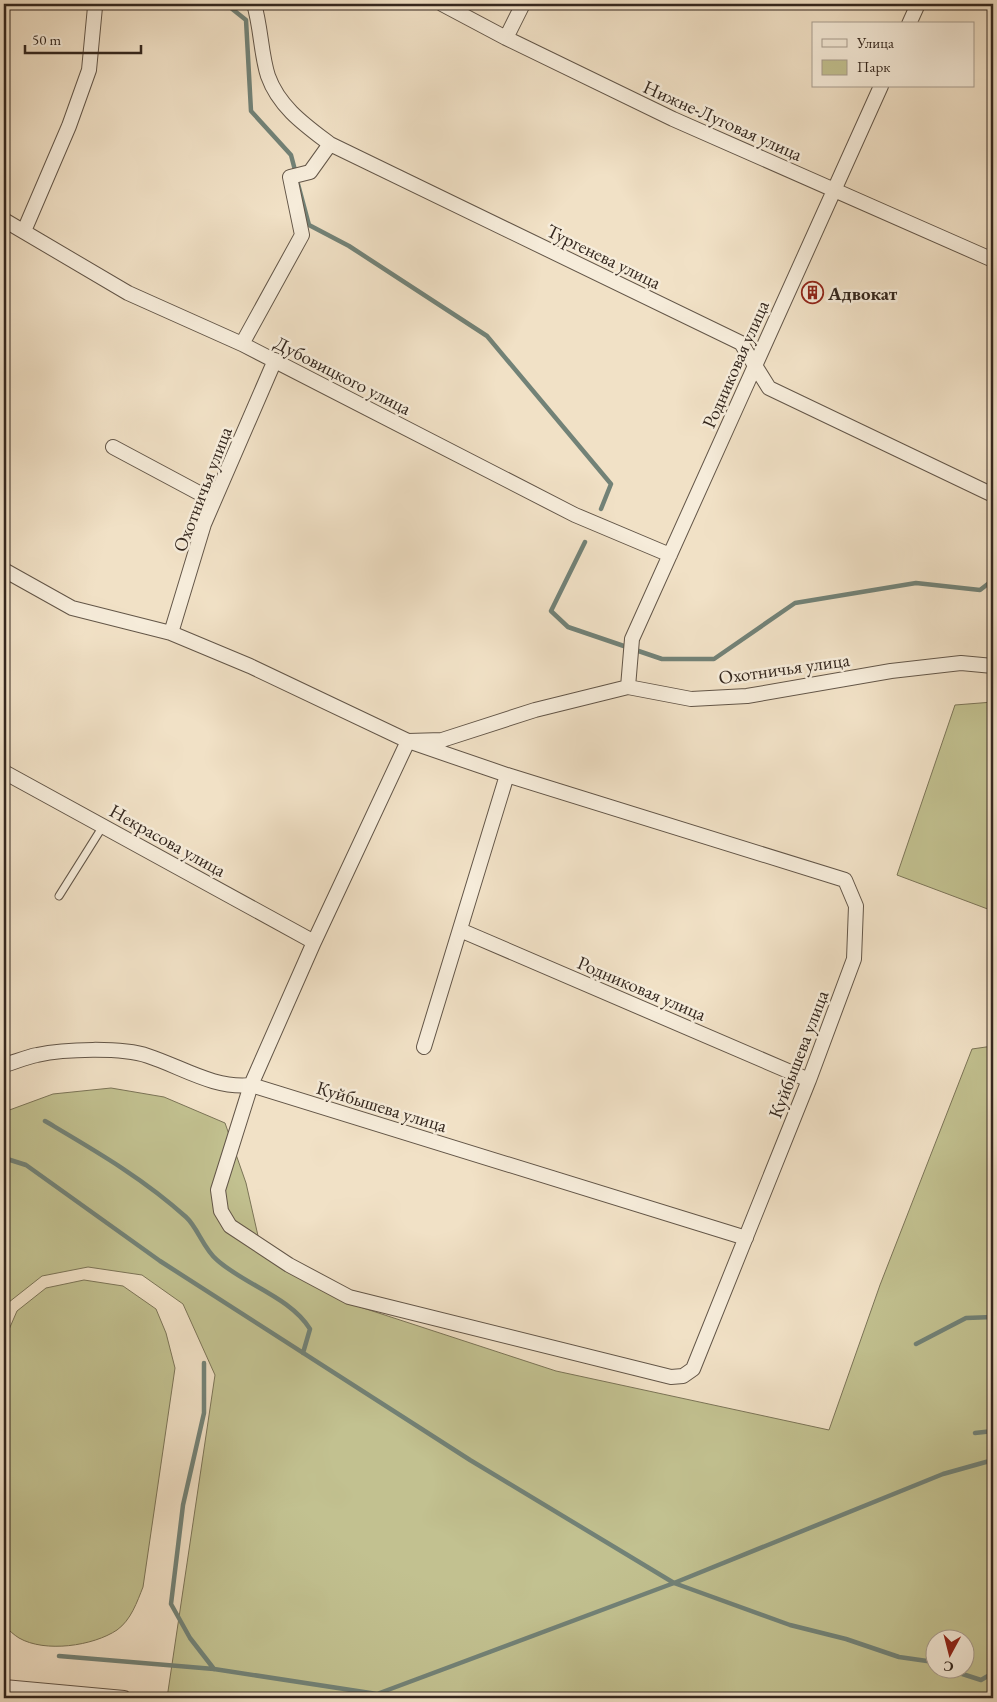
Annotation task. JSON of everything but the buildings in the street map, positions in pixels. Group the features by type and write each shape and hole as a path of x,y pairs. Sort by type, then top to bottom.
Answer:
{"street":[{"name":"Тургенева улица","path":"254,4 260,23 268,76 284,105 304,125 330,144 741,343 769,388 993,495"},
{"name":"Нижне-Луговая улица","path":"442,4 506,38 673,119 834,190 992,255"},
{"path":"506,38 523,4"},
{"path":"910,22 918,4"},
{"path":"24,230 69,126 89,70 95,7"},
{"name":"Родниковая улица","path":"628,687 632,639 880,88"},
{"path":"242,344 302,235 290,176 310,172 330,144"},
{"name":"Дубовицкого улица","path":"4,220 24,230 128,293 275,360 575,515 670,555"},
{"name":"Охотничья улица","path":"171,633 204,524 275,360"},
{"path":"113,446 214,501"},
{"name":"Охотничья улица","path":"4,570 72,608 171,633 250,666 408,741 507,775 845,880"},
{"name":"Охотничья улица","path":"408,741 442,740 536,710 628,687 691,698 747,696 891,671 961,663 993,666"},
{"path":"251,1085 314,942 408,741"},
{"name":"Некрасова улица","path":"4,772 314,942"},
{"path":"424,1047 507,775"},
{"name":"Куйбышева улица","path":"251,1085 218,1190 221,1211 230,1226 289,1265 349,1297 671,1377 683,1376 693,1369 809,1080 854,959 856,906 845,880"},
{"name":"Родниковая улица","path":"460,930 809,1080"},
{"name":"Куйбышева улица","path":"4,1065 38,1055 99,1050 146,1055 233,1087 251,1085 746,1238"},
{"path":"4,1687 124,1698"}],"lane":[{"path":"59,896 103,826"}],"green space":[{"path":"993,702 993,911 897,875 955,705"},
{"path":"993,1046 993,1698 167,1698 215,1375 183,1304 142,1275 88,1267 42,1276 4,1306 4,1112 53,1094 111,1088 164,1097 225,1123 246,1183 261,1249 351,1304 556,1371 829,1430 880,1285 972,1049"},
{"path":"84,1280 123,1286 156,1309 166,1333 175,1368 143,1587 136,1605 122,1626 107,1636 69,1646 42,1645 30,1643 19,1638 4,1626 4,1341 17,1311 46,1288"}],"waterway":[{"path":"226,4 246,20 251,111 291,155 296,174"},
{"path":"298,184 309,225 349,246 487,336 611,484 601,509"},
{"path":"585,542 551,611 568,627 662,659 714,659 795,603 916,583 980,590 993,580"},
{"path":"45,1121 118,1165 153,1190 186,1217 217,1260 228,1269 291,1308 310,1329 303,1353"},
{"path":"4,1158 26,1165 160,1261 470,1460 674,1583 790,1625 846,1639 899,1657 924,1661"},
{"path":"916,1344 966,1318 993,1317"},
{"path":"204,1363 204,1413 183,1505 171,1604 190,1638 214,1669"},
{"path":"975,1433 993,1431"},
{"path":"59,1656 214,1669 377,1694 674,1583 943,1474 993,1460"},
{"path":"974,1678 981,1680 993,1673"}],"place":[{"name":"Адвокат","path":"812,293"}]}
